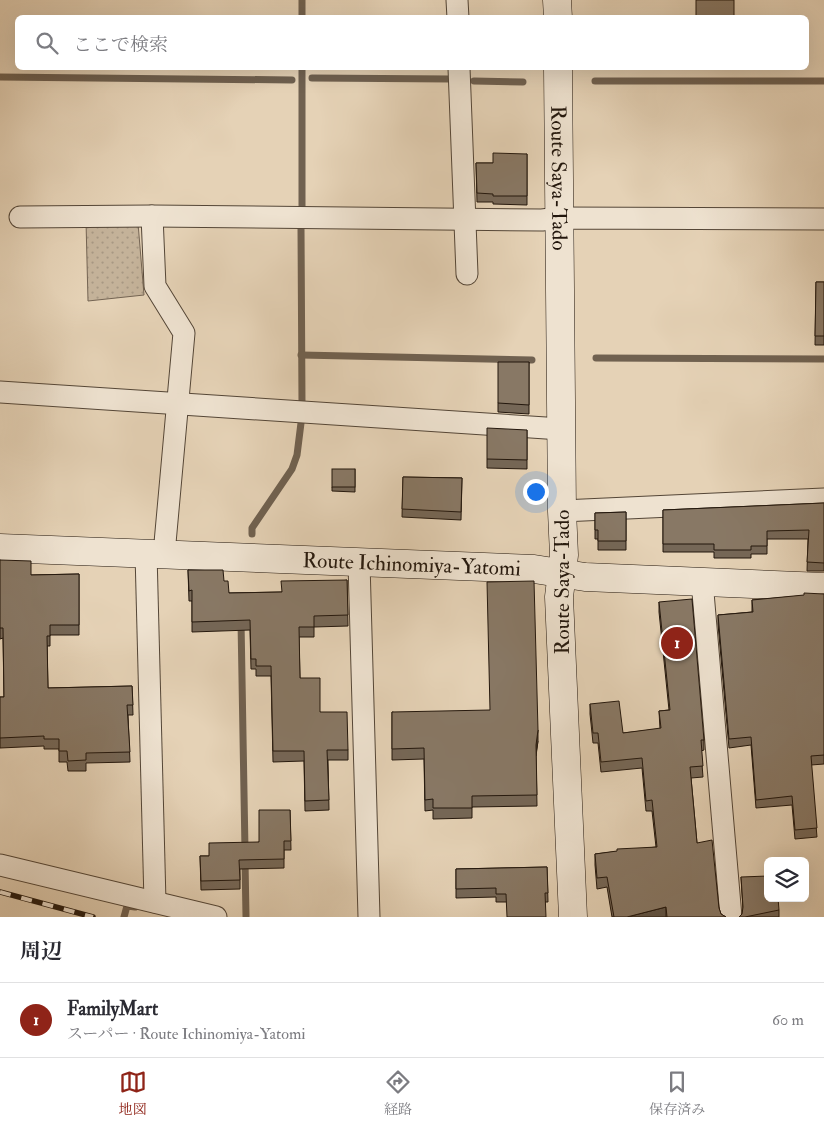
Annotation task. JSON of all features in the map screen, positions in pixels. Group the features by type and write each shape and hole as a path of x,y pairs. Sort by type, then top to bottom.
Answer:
{"main road":[{"path":"557,0 558,15"},
{"name":"Route Saya-Tado","path":"558,70 564,555 559,597 572,917"},
{"name":"Route Ichinomiya-Yatomi","path":"0,548 534,570 586,577 824,587"}],"street":[{"path":"457,0 458,15"},
{"path":"459,70 467,274"},
{"path":"152,216 155,286 184,333 178,404 155,553 155,902"},
{"path":"20,217 824,220"},
{"path":"0,392 561,429"},
{"path":"562,511 824,499"},
{"path":"359,563 369,917"},
{"path":"702,581 731,917"},
{"path":"0,865 216,917"}],"shaded area":[{"path":"86,221 138,223 144,295 88,301"}],"building":[{"path":"696,0 734,0 734,15 696,15"},
{"path":"493,153 527,154 527,196 493,196 493,194 477,193 476,163 493,163"},
{"path":"816,282 824,282 824,336 815,336"},
{"path":"498,362 529,362 529,405 498,403"},
{"path":"487,428 527,430 527,460 487,459"},
{"path":"332,469 355,469 355,487 332,487"},
{"path":"403,477 462,478 461,512 402,509"},
{"path":"824,503 824,563 807,562 809,530 767,531 767,546 751,546 751,550 714,550 714,544 663,544 663,510"},
{"path":"626,512 626,541 598,541 598,530 595,530 595,513"},
{"path":"0,560 31,561 31,575 79,574 79,625 50,625 50,636 47,636 48,688 132,686 133,705 127,705 130,752 86,753 86,760 68,761 67,751 59,751 59,739 44,739 44,736 0,738 0,697 4,697 3,628 0,628"},
{"path":"188,570 223,570 224,581 228,581 229,593 282,592 281,581 347,580 348,615 314,616 314,627 299,627 300,678 320,678 320,712 347,712 348,750 327,750 329,800 305,801 304,751 273,751 271,666 256,666 256,659 251,659 250,620 192,622 192,590 189,591"},
{"path":"534,581 538,730 536,745 537,795 472,796 472,808 433,808 433,799 425,800 424,748 392,749 392,712 490,710 487,582"},
{"path":"804,593 824,594 824,755 811,756 817,828 795,830 792,796 756,800 751,737 729,739 718,615 753,612 752,600 804,595"},
{"path":"692,599 704,740 701,740 703,766 690,767 697,843 712,840 719,908 721,914 726,917 667,917 666,907 627,917 614,917 607,877 597,878 595,854 617,851 617,849 657,847 652,800 646,801 642,758 601,762 598,733 593,733 590,704 619,701 623,733 661,728 659,711 670,710 659,602"},
{"path":"259,810 290,810 291,841 284,841 284,859 239,860 240,880 201,881 200,856 209,856 209,843 259,842"},
{"path":"547,867 548,893 545,893 546,917 507,917 506,894 496,894 496,888 456,889 456,869"},
{"path":"764,876 764,902 778,902 779,910 739,917 742,914 743,907 741,877"}],"waterway":[{"path":"302,0 302,15"},
{"path":"302,70 302,212"},
{"path":"0,77 292,80"},
{"path":"312,78 451,79"},
{"path":"474,81 523,82"},
{"path":"595,81 824,81"},
{"path":"301,227 302,404"},
{"path":"301,355 532,360"},
{"path":"596,358 824,359"},
{"path":"252,534 252,528 292,469 297,455 301,423"},
{"path":"241,621 245,850"},
{"path":"245,861 246,916"},
{"path":"124,917 127,906 135,907"}],"railway":[{"path":"0,892 93,917"}],"place":[{"name":"FamilyMart","path":"677,643"}]}
